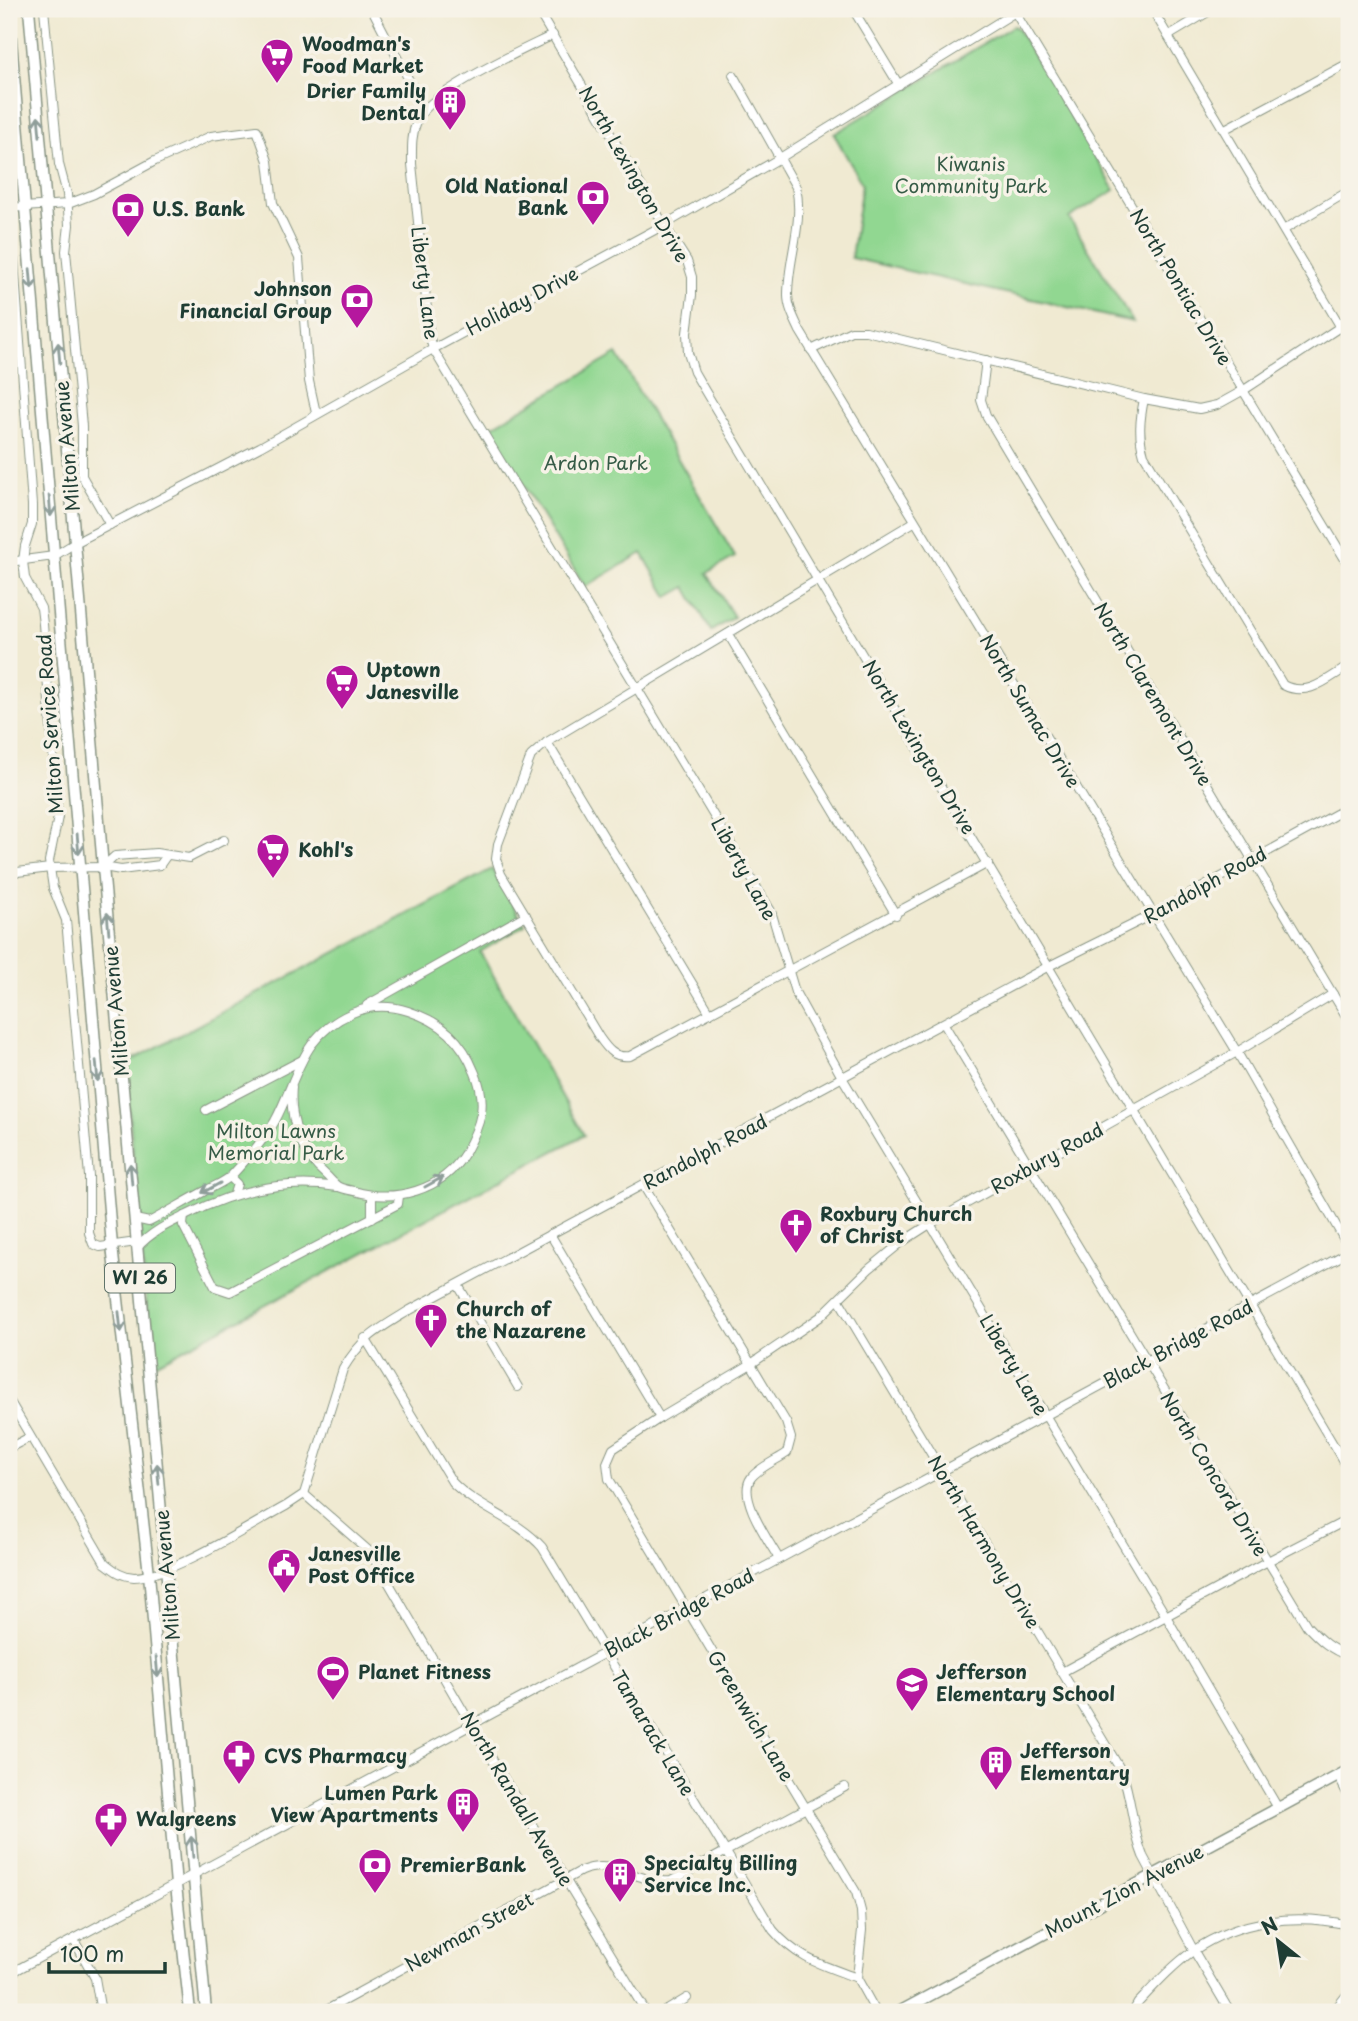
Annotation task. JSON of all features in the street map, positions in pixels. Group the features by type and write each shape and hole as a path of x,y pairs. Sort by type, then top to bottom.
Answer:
{"main road":[{"name":"Milton Avenue","path":"29,9 206,2012"},
{"name":"Milton Avenue","path":"9,16 112,1246 149,1574 176,1885 190,2012"},
{"name":"Mount Zion Avenue","path":"899,2012 913,2009 1349,1770"}],"street":[{"path":"44,9 59,164 68,204 66,251 82,426 82,476 110,525"},
{"path":"378,9 373,11 424,109 430,101 448,90 553,36"},
{"name":"North Lexington Drive","path":"537,9 687,261 692,277 688,353 694,372 1349,1471"},
{"path":"1152,9 1285,229 1349,341"},
{"path":"1168,36 1213,9"},
{"name":"Holiday Drive","path":"9,562 54,556 260,447 316,413 664,225 780,158 1016,10"},
{"name":"North Pontiac Drive","path":"1016,10 1349,566"},
{"path":"854,11 899,85"},
{"path":"1225,129 1349,63"},
{"name":"North Sumac Drive","path":"733,75 796,187 800,205 788,296 792,314 914,522 1237,1052 1349,1250"},
{"name":"Liberty Lane","path":"424,109 417,119 412,141 412,164 433,349 771,911 795,992 842,1079 1166,1616 1278,1808"},
{"path":"9,208 68,204 94,194 155,161 211,136 257,130 268,161 273,203 299,258 309,381 316,413"},
{"path":"1285,229 1349,191"},
{"path":"9,243 14,261 32,505 32,524 23,561"},
{"path":"811,350 851,331 866,331 1144,399 1199,409 1217,405 1244,390 1349,321"},
{"name":"North Claremont Drive","path":"986,360 981,393 986,415 1349,1021"},
{"path":"1144,399 1139,425 1139,440 1144,455 1283,685 1295,691 1309,690 1349,666"},
{"path":"914,522 547,742 531,756 498,844 496,859 501,874 599,1037 607,1050 615,1056 630,1056 988,863"},
{"name":"Milton Service Road","path":"23,561 25,578 37,600 43,624 58,817 49,854 50,868 53,888 66,920 89,1176 89,1233 96,1246 112,1246"},
{"path":"728,634 895,915"},
{"path":"547,742 710,1013"},
{"name":"Randolph Road","path":"303,1494 344,1369 354,1350 365,1338 410,1310 550,1234 1047,967 1154,914 1349,807"},
{"path":"103,867 115,856 156,853 189,858 224,840"},
{"path":"9,873 80,867 121,870 160,865 167,855"},
{"path":"135,1219 149,1222 230,1177 274,1122 302,1060 322,1030 526,915"},
{"path":"397,988 395,999 400,1009"},
{"name":"Roxbury Road","path":"607,1463 613,1449 751,1364 820,1317 869,1269 902,1242 1030,1166 1237,1052 1333,994"},
{"path":"112,1246 137,1245 151,1233 184,1221 234,1194 279,1185 312,1183 372,1195 399,1196 429,1186 447,1175 473,1139 483,1096 466,1053 453,1037 434,1021 400,1009 374,1006 349,1015"},
{"name":"North Concord Drive","path":"944,1024 1307,1626 1322,1643 1349,1656"},
{"path":"206,1110 302,1060"},
{"path":"292,1087 290,1103 301,1143 318,1169 338,1187"},
{"path":"274,1122 288,1121 294,1124"},
{"path":"230,1177 237,1184 234,1194"},
{"path":"643,1185 786,1422 791,1438 788,1453 751,1477 746,1488 747,1500 779,1559"},
{"path":"372,1195 372,1217"},
{"path":"184,1221 215,1287 230,1292 398,1204 399,1196"},
{"path":"550,1234 660,1418"},
{"name":"Black Bridge Road","path":"9,1974 1349,1250"},
{"path":"458,1285 519,1387"},
{"name":"North Harmony Drive","path":"839,1300 1122,1773 1128,1789 1136,1840 1194,1951 1230,2012"},
{"name":"Tamarack Lane","path":"365,1338 452,1482 466,1496 530,1534 542,1547 724,1853 773,1930 785,1945 800,1956 857,1978"},
{"path":"9,1400 105,1563 118,1574 134,1577 167,1570 286,1506 303,1494"},
{"path":"9,1448 30,1437"},
{"name":"Greenwich Lane","path":"607,1463 609,1479 856,1892 862,1930 857,1978"},
{"name":"North Randall Avenue","path":"303,1494 369,1551 646,2012"},
{"path":"1062,1672 1349,1519"},
{"path":"1338,1776 1349,1797"},
{"name":"Newman Street","path":"323,2012 590,1867 618,1868 648,1881 670,1881 845,1787"},
{"path":"1133,2012 1138,2003 1194,1951 1235,1930 1270,1921 1303,1919 1349,1925"},
{"path":"74,1940 94,1978 101,2012"},
{"path":"857,1978 876,2012"},
{"path":"1333,2012 1349,1992"},
{"path":"664,2012 687,1998"}],"green space":[{"name":"Kiwanis Community Park","path":"1013,26 1017,28 1115,190 1069,218 1133,322 851,258 862,184 834,134"},
{"name":"Ardon Park","path":"617,354 735,557 707,573 734,617 711,631 686,587 668,597 642,553 585,587 489,428"},
{"name":"Milton Lawns Memorial Park","path":"492,869 525,925 480,952 584,1135 152,1366 125,1064"}],"place":[{"name":"Woodman's Food Market","path":"277,85"},
{"name":"Drier Family Dental","path":"450,132"},
{"name":"Old National Bank","path":"593,227"},
{"name":"U.S. Bank","path":"128,239"},
{"name":"Johnson Financial Group","path":"357,330"},
{"name":"Uptown Janesville","path":"342,711"},
{"name":"Kohl's","path":"273,880"},
{"name":"Roxbury Church of Christ","path":"796,1255"},
{"name":"Church of the Nazarene","path":"431,1350"},
{"name":"Janesville Post Office","path":"284,1595"},
{"name":"Planet Fitness","path":"333,1702"},
{"name":"Jefferson Elementary School","path":"912,1713"},
{"name":"CVS Pharmacy","path":"239,1786"},
{"name":"Jefferson Elementary","path":"996,1792"},
{"name":"Lumen Park View Apartments","path":"463,1834"},
{"name":"Walgreens","path":"111,1849"},
{"name":"PremierBank","path":"375,1895"},
{"name":"Specialty Billing Service Inc.","path":"620,1904"}]}
